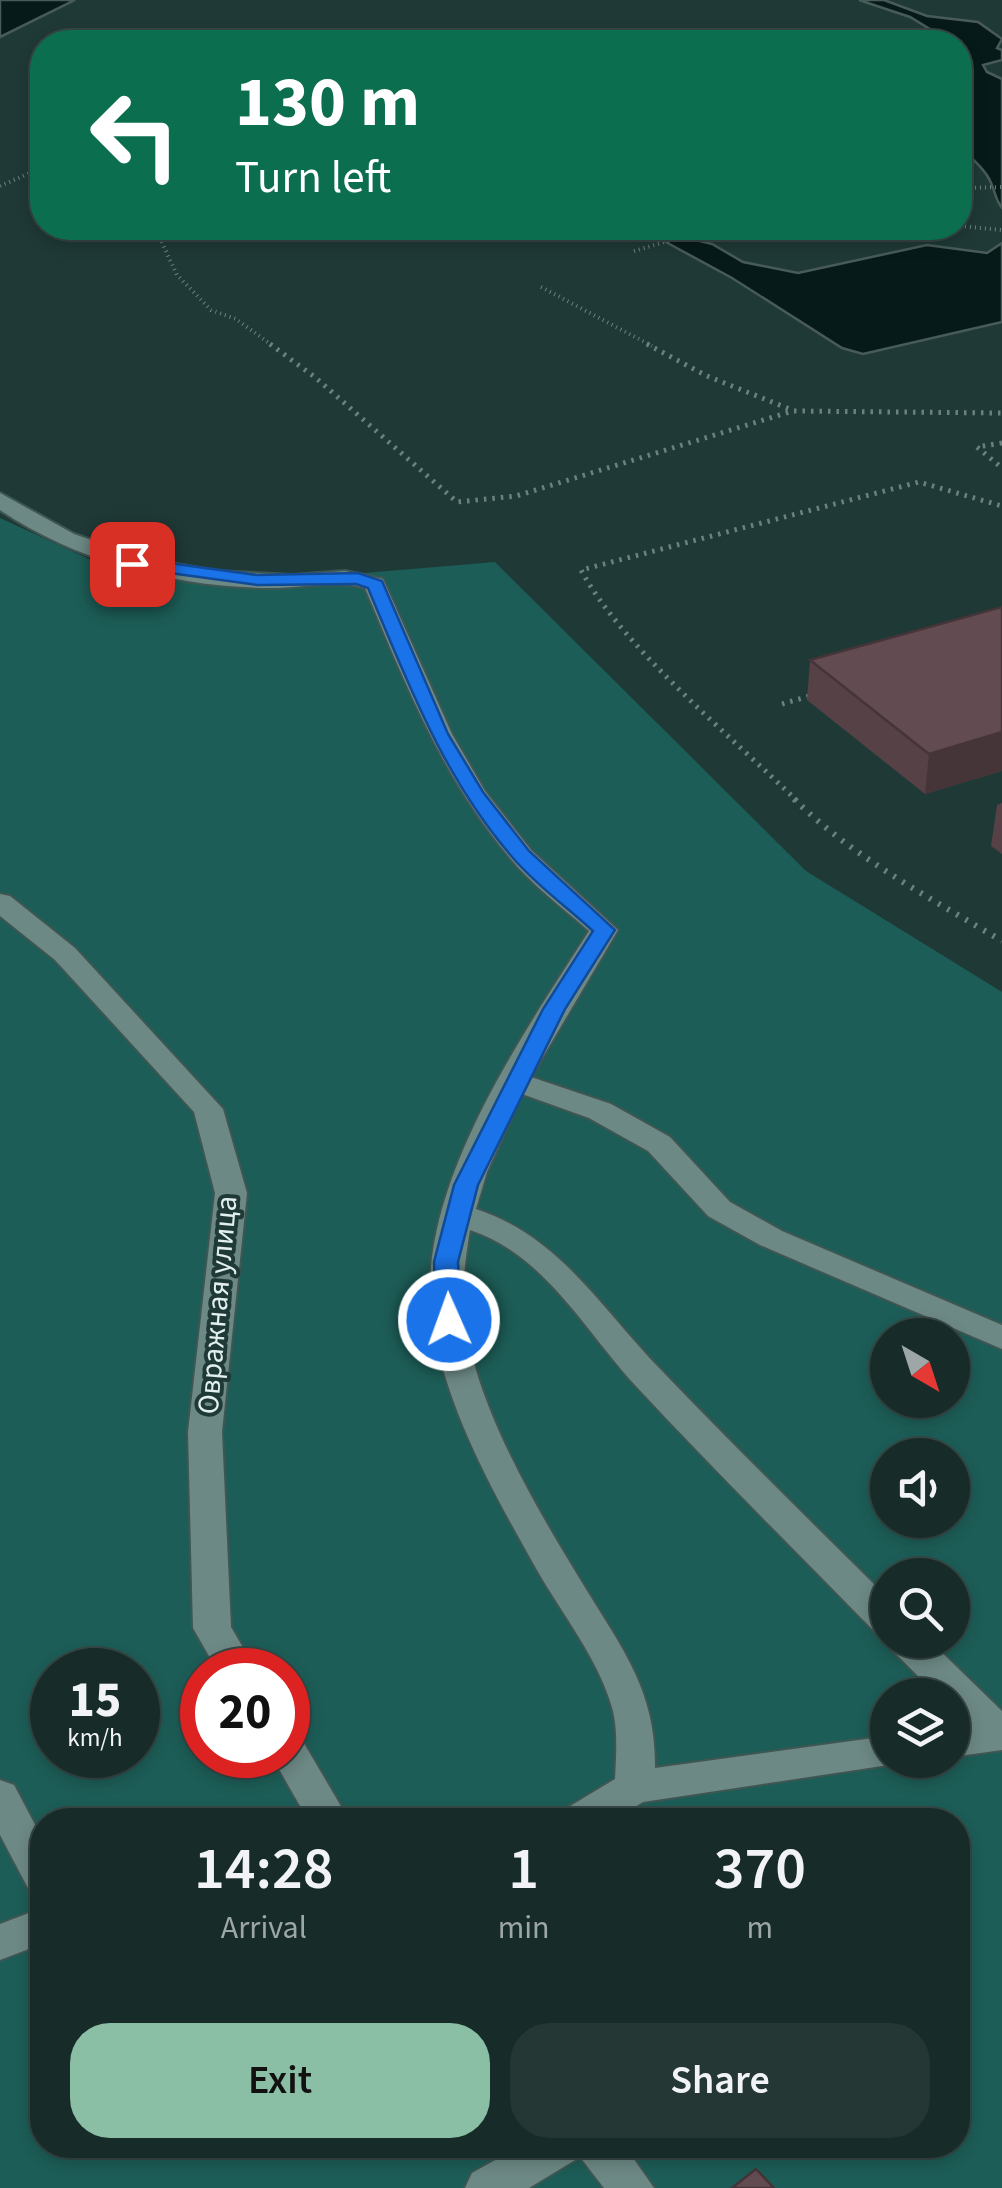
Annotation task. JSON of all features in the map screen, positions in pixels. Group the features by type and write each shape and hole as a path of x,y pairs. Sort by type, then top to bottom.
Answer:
{"street":[{"path":"0,500 37,524 132,564 257,580 358,578 376,584 439,734 474,794 522,856 604,930 554,1009 515,1082 456,1214 446,1262 449,1320 469,1396 493,1457 631,1707 635,1787"},
{"name":"Овражная улица","path":"0,902 65,954 208,1109 231,1192 205,1432 212,1628 224,1648"},
{"path":"515,1082 600,1111 659,1144 719,1209 770,1238 1002,1338"},
{"path":"456,1214 479,1220 514,1238 562,1276 638,1367 870,1604"},
{"path":"923,1658 1002,1735"},
{"path":"970,1739 1002,1735"},
{"path":"601,1808 635,1787 870,1754"},
{"path":"301,1778 316,1808"},
{"path":"0,1796 30,1853"},
{"path":"0,1942 30,1931"},
{"path":"488,2188 540,2158"},
{"path":"607,2158 631,2188"}],"path":[{"path":"0,186 30,173"},
{"path":"972,188 1002,187"},
{"path":"972,227 1002,230"},
{"path":"160,240 177,275 211,310 236,319 316,378 457,502 516,496 793,411 1002,414"},
{"path":"634,251 664,240"},
{"path":"541,287 707,376 793,411"},
{"path":"1002,443 977,447 1002,468"},
{"path":"1002,506 919,482 581,570 595,596 650,657 818,822 902,882 1002,941"},
{"path":"782,704 818,693"}],"shaded area":[{"path":"0,0 75,0 0,37"},
{"path":"859,0 884,0 927,16 978,22 1002,39 997,48 1002,50 1002,60 983,65 987,72 1002,79 1002,208 988,177 972,158 972,30 931,30 910,17"},
{"path":"662,240 696,240 712,244 743,262 798,273 927,245 987,253 1002,243 1002,322 863,354 842,348 732,278"},
{"path":"0,518 102,565 244,583 495,562 806,871 1002,992 1002,2188 0,2188"}],"building":[{"path":"1002,607 1002,732 929,754 810,660"},
{"path":"756,2169 774,2188 732,2188"}],"route":[{"path":"132,564 257,580 358,578 376,584 439,734 474,794 522,856 604,930 554,1009 466,1185 446,1262 449,1320"}]}
